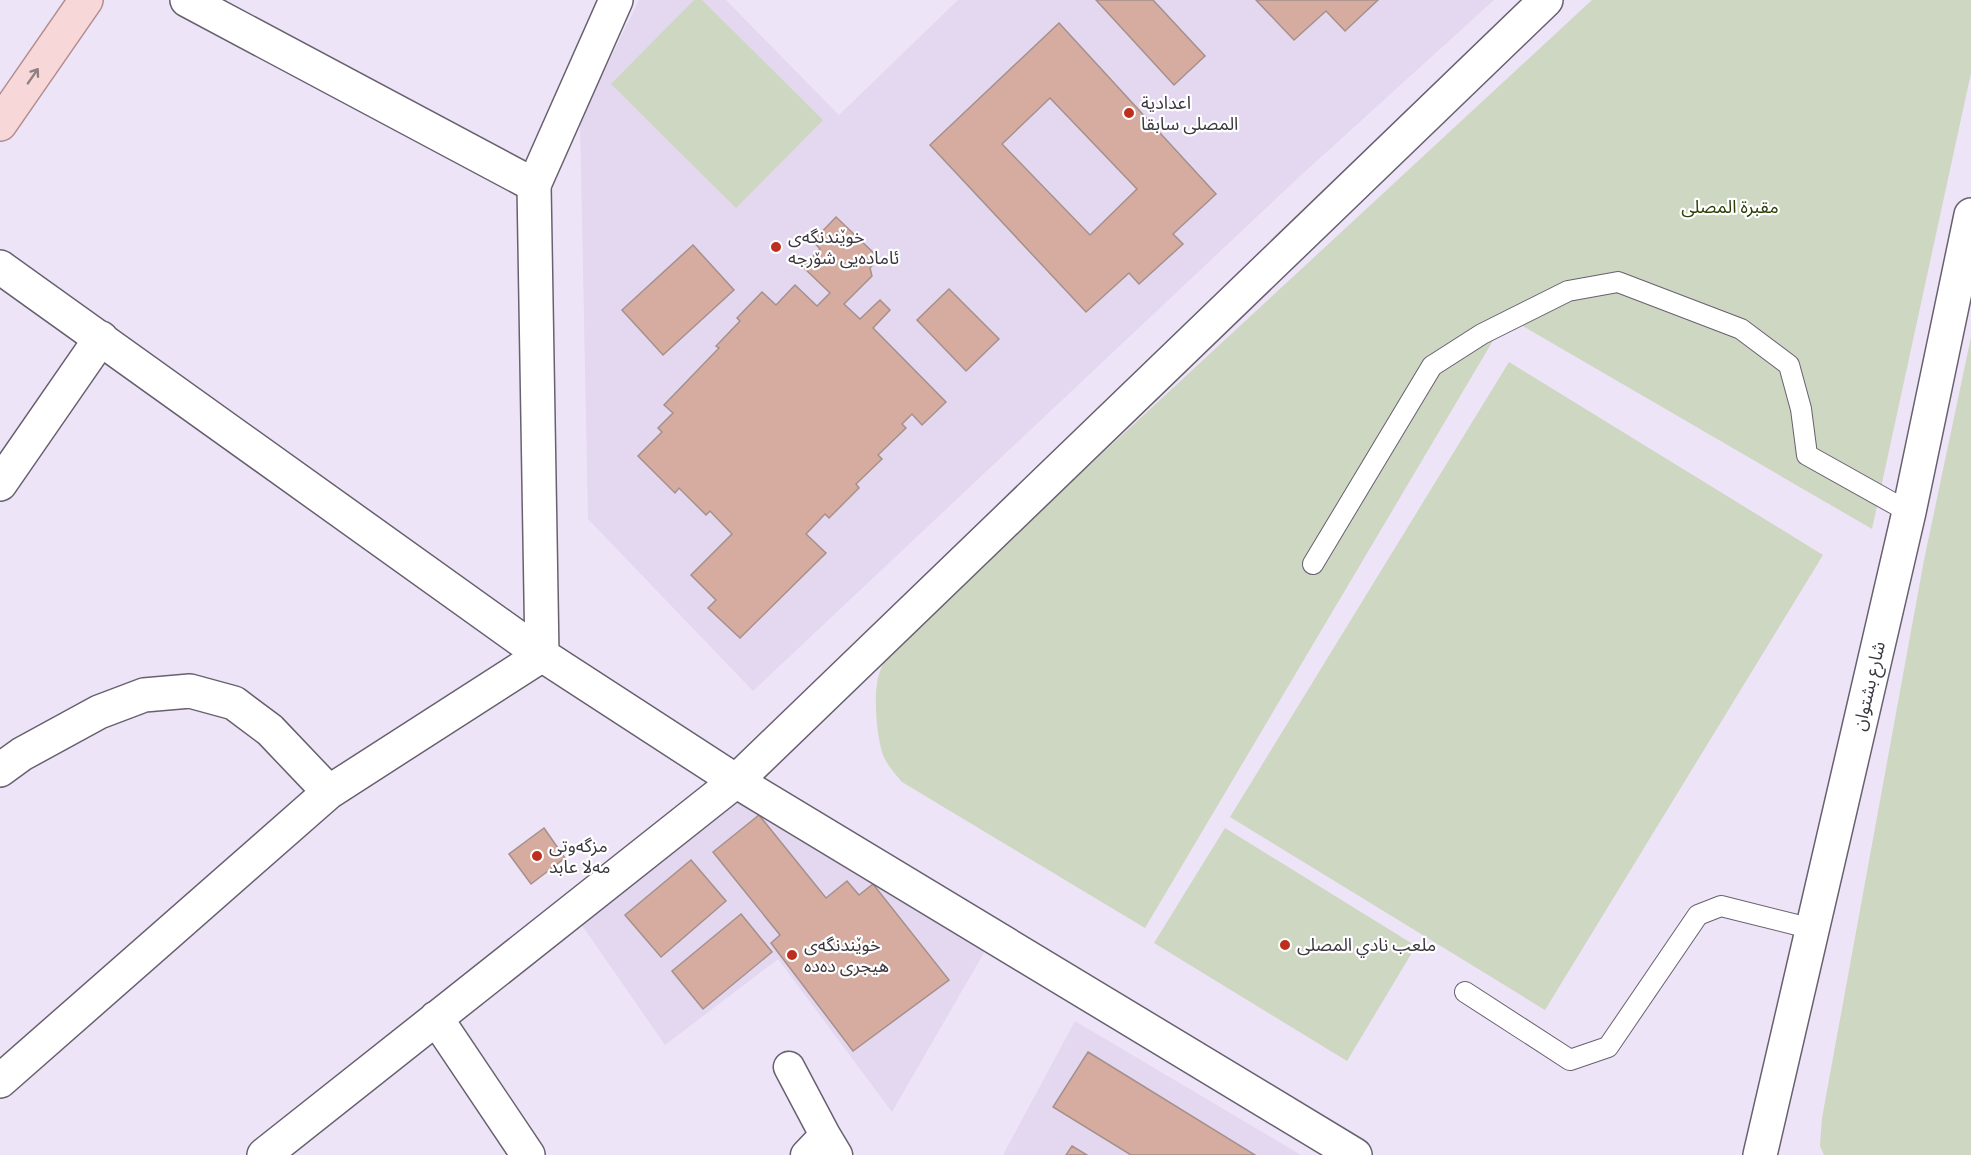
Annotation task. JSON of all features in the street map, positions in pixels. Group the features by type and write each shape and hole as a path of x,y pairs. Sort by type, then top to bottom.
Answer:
{"main road":[{"path":"0,124 86,0"}],"street":[{"path":"187,0 534,185"},
{"path":"542,655 534,185 616,0"},
{"path":"264,1155 736,781 1546,0"},
{"name":"شارع بشتوان","path":"1760,1155 1909,512 1971,215"},
{"path":"0,267 542,655 736,781 1355,1155"},
{"path":"0,484 102,338"},
{"path":"0,1081 329,792 542,655"},
{"path":"0,770 22,754 99,712 144,695 190,691 234,703 270,730 329,792"},
{"path":"436,1018 528,1155"},
{"path":"789,1067 823,1148"}],"lane":[{"path":"1313,564 1432,366 1482,334 1568,291 1618,282 1741,329 1789,365 1801,409 1808,455 1909,512"},
{"path":"1465,992 1570,1060 1608,1047 1698,915 1721,906 1813,929"}],"shaded area":[{"name":"خوێندنگەی ئامادەیی شۆرجە","path":"639,0 726,0 839,115 958,0 1494,0 1298,178 753,691 588,519 580,120"},
{"name":"خوێندنگەی هیجری دەدە","path":"735,794 985,951 892,1112 778,959 665,1045 579,921"},
{"path":"1075,1021 1301,1155 1003,1155"}],"green space":[{"path":"694,0 702,0 823,120 736,208 611,84"},
{"name":"مقبرة المصلى","path":"1592,0 1971,0 1971,73 1872,529 1507,317 1145,928 902,782 883,755 877,720 878,680 891,649"},
{"path":"1971,337 1971,1155 1824,1155 1820,1146 1822,1118 1924,560"},
{"path":"1509,362 1823,555 1545,1010 1230,817"},
{"name":"ملعب نادي المصلى","path":"1225,828 1416,946 1347,1061 1154,943"}],"building":[{"path":"1096,0 1153,0 1205,56 1174,85"},
{"path":"1256,0 1378,0 1345,31 1326,11 1294,40"},
{"path":"1059,23 1216,194 1173,234 1183,244 1139,284 1129,273 1086,312 930,145","holes":["1050,98 1137,189 1090,235 1002,144"]},
{"path":"836,217 879,258 870,268 872,276 844,304 860,319 880,300 890,310 873,328 946,402 922,425 912,414 902,424 906,428 878,455 882,459 856,484 859,488 829,518 825,514 806,534 826,553 740,638 708,608 716,600 691,575 732,534 710,511 706,515 679,488 675,493 638,456 662,432 658,428 673,413 664,405 719,348 716,346 740,321 737,318 762,292 776,305 795,285 817,306 830,293 803,267 820,249 813,241"},
{"path":"693,245 734,290 663,355 622,310"},
{"path":"949,289 999,339 966,371 917,320"},
{"path":"759,815 826,898 847,881 859,895 873,884 949,980 853,1051 771,943 780,935 713,852"},
{"name":"مزگەوتی مەلا عابد","path":"544,828 565,858 531,884 509,854"},
{"path":"691,860 726,901 661,957 625,915"},
{"path":"741,914 772,952 703,1009 672,971"},
{"path":"1088,1052 1255,1155 1131,1155 1053,1107"},
{"path":"1072,1146 1087,1155 1066,1155"}],"place":[{"name":"اعدادية المصلى سابقا","path":"1129,113"},
{"name":"خوێندنگەی ئامادەیی شۆرجە","path":"776,247"},
{"name":"مزگەوتی مەلا عابد","path":"537,856"},
{"name":"ملعب نادي المصلى","path":"1285,945"},
{"name":"خوێندنگەی هیجری دەدە","path":"792,955"}]}
